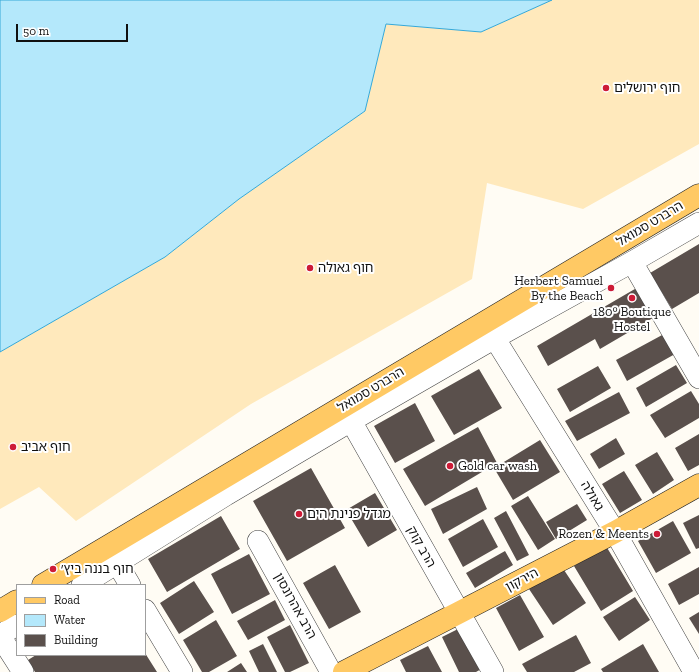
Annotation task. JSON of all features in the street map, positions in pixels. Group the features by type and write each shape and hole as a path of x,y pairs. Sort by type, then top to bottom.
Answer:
{"main road":[{"name":"הרברט סמואל","path":"45,584 490,330 699,195"},
{"name":"הירקון","path":"344,672 614,532 699,485"},
{"path":"0,611 16,602"}],"street":[{"name":"הרברט סמואל","path":"84,584 226,495 351,421 490,330 632,262 699,223"},
{"path":"632,262 699,378"},
{"name":"גאולה","path":"490,330 614,532 694,672"},
{"name":"הרב קוק","path":"351,421 493,672"},
{"name":"הרב אהרונסון","path":"258,541 331,672"},
{"path":"117,563 129,584"},
{"path":"146,612 182,672"},
{"path":"16,626 0,636 23,672"}],"sand":[{"name":"חוף גאולה","path":"552,0 699,0 699,144 583,209 487,183 472,279 251,404 76,521 39,487 0,509 0,352 165,257 239,199 365,111 386,24 481,32"}],"water":[{"path":"0,0 552,0 481,32 386,24 365,111 239,199 165,257 0,352"}],"building":[{"path":"699,244 699,293 672,309 650,273"},
{"path":"640,286 658,315 600,349 595,339 548,366 537,346"},
{"path":"664,334 675,354 627,381 616,360"},
{"path":"676,365 687,383 646,407 636,388"},
{"path":"598,366 611,388 570,412 557,389"},
{"path":"479,369 502,408 454,435 431,396"},
{"path":"691,391 699,404 699,418 665,438 650,415"},
{"path":"619,392 630,413 577,441 565,421"},
{"path":"415,403 435,441 395,463 374,426"},
{"name":"Gold car wash","path":"478,427 497,463 425,506 403,469"},
{"path":"699,434 699,465 688,471 675,448"},
{"path":"616,438 625,454 599,469 590,454"},
{"path":"540,440 560,472 513,500 494,468"},
{"path":"657,452 674,480 653,494 635,465"},
{"name":"מגדל פנינת הים","path":"311,468 345,528 287,561 253,501"},
{"path":"624,471 642,500 620,513 602,484"},
{"path":"477,487 487,509 443,534 431,509"},
{"path":"375,493 397,530 368,547 346,510"},
{"path":"528,496 555,539 538,550 511,506"},
{"path":"577,504 587,520 556,539 546,522"},
{"path":"506,511 529,555 517,561 494,518"},
{"path":"699,515 699,548 696,549 683,523"},
{"path":"221,516 240,549 167,592 148,559"},
{"path":"483,519 498,547 463,567 448,539"},
{"path":"673,521 691,553 656,573 638,541"},
{"path":"606,546 633,591 601,611 574,566"},
{"path":"505,551 513,565 475,588 466,573"},
{"path":"249,554 270,594 232,614 211,574"},
{"path":"335,565 361,612 329,629 303,583"},
{"path":"562,567 586,603 553,625 529,589"},
{"path":"699,567 699,594 679,605 668,584"},
{"path":"194,581 214,612 179,634 160,603"},
{"path":"520,595 544,637 519,651 496,608"},
{"path":"635,597 650,620 619,641 603,617"},
{"path":"275,600 285,620 248,640 237,621"},
{"path":"699,612 699,634 689,618"},
{"path":"216,620 237,656 209,672 202,672 183,640"},
{"path":"290,625 309,663 290,672 285,672 267,637"},
{"path":"462,627 483,668 476,672 459,672 442,637"},
{"path":"576,635 591,663 574,672 527,672 522,664"},
{"path":"263,644 277,672 259,672 249,651"},
{"path":"643,644 659,672 603,672 601,669"},
{"path":"428,646 442,672 406,672 400,660"},
{"path":"146,655 157,672 35,672 28,660 34,656 146,656"},
{"path":"241,663 247,672 227,672"}],"place":[{"name":"חוף ירושלים","path":"606,88"},
{"name":"חוף גאולה","path":"310,268"},
{"name":"Herbert Samuel By the Beach","path":"611,288"},
{"name":"180° Boutique Hostel","path":"632,298"},
{"name":"חוף אביב","path":"13,447"},
{"name":"Gold car wash","path":"450,466"},
{"name":"מגדל פנינת הים","path":"299,514"},
{"name":"Rozen & Meents","path":"657,534"},
{"name":"חוף בננה ביץ׳","path":"53,569"}]}
